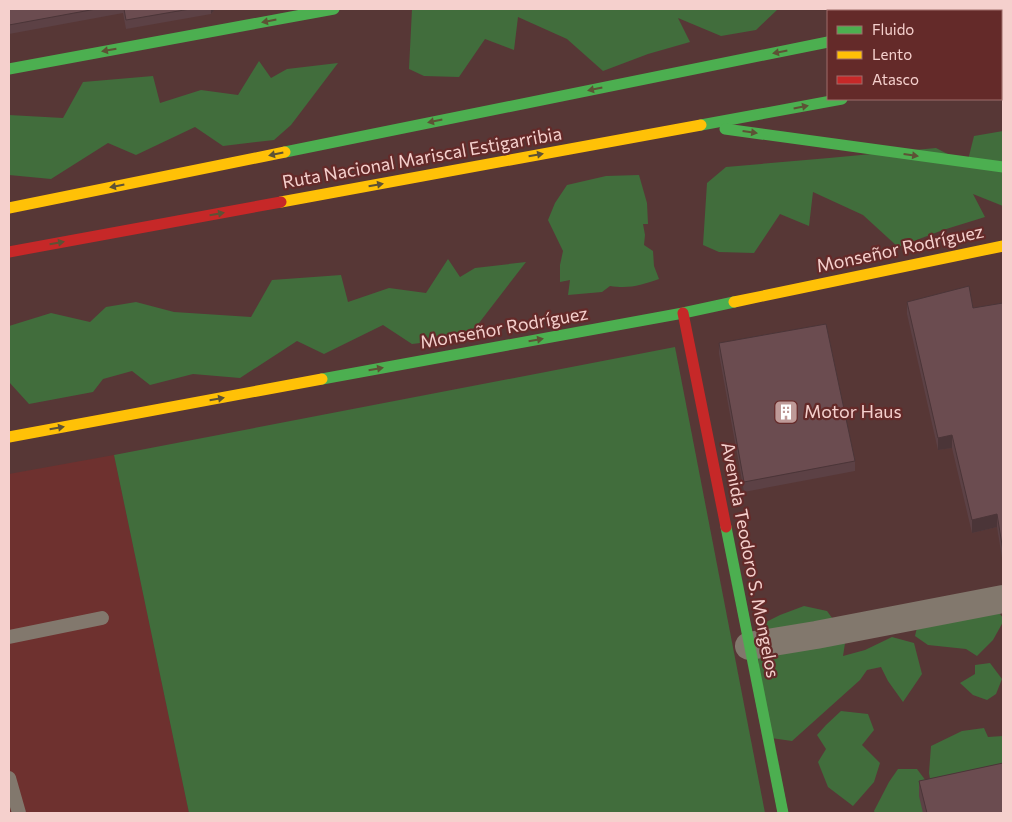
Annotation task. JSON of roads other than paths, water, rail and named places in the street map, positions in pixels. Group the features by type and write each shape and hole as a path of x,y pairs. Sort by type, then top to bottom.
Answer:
{"main road":[{"path":"9,69 247,17 334,9"},
{"name":"Ruta Nacional Mariscal Estigarribia","path":"9,208 827,42"},
{"name":"Ruta Nacional Mariscal Estigarribia","path":"9,252 837,100"},
{"path":"701,125 1003,168"},
{"name":"Monseñor Rodríguez","path":"9,437 683,313 1003,246"},
{"name":"Avenida Teodoro S. Mongelos","path":"683,313 783,813"}],"street":[{"path":"749,646 1003,599"}],"lane":[{"path":"9,637 102,618"},
{"path":"9,778 19,813"}],"place":[{"name":"Motor Haus","path":"786,412"}]}
